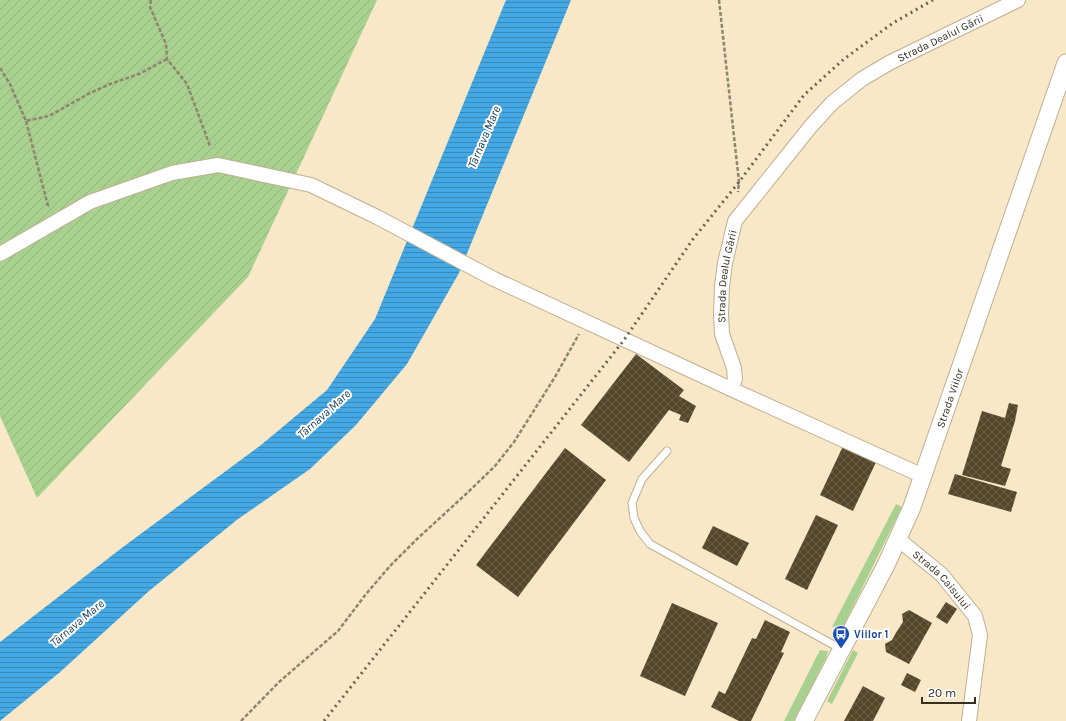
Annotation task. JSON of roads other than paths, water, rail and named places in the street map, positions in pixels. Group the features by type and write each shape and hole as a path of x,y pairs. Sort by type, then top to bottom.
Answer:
{"street":[{"name":"Strada Dealul Gării","path":"731,389 735,378 734,368 722,334 721,314 725,263 735,221 811,126 832,103 862,79 889,63 1018,0"},
{"name":"Strada Viilor","path":"804,721 886,565 912,507 1066,63"},
{"path":"0,254 90,202 172,173 218,165 311,185 377,217 494,279 923,476"},
{"name":"Strada Caisului","path":"898,539 942,575 975,616 980,635 969,721"}],"lane":[{"path":"667,451 642,479 632,503 634,518 640,531 650,544 841,649"}],"water":[{"name":"Târnava Mare","path":"506,0 571,0 459,273 407,364 356,425 310,469 238,519 149,591 59,673 0,721 0,642 123,547 261,445 327,390 375,319"}],"railway":[{"path":"324,721 624,340 693,239 739,182 804,95 844,59 893,23 933,0"}],"place":[{"name":"Viilor 1","path":"841,649"}]}
